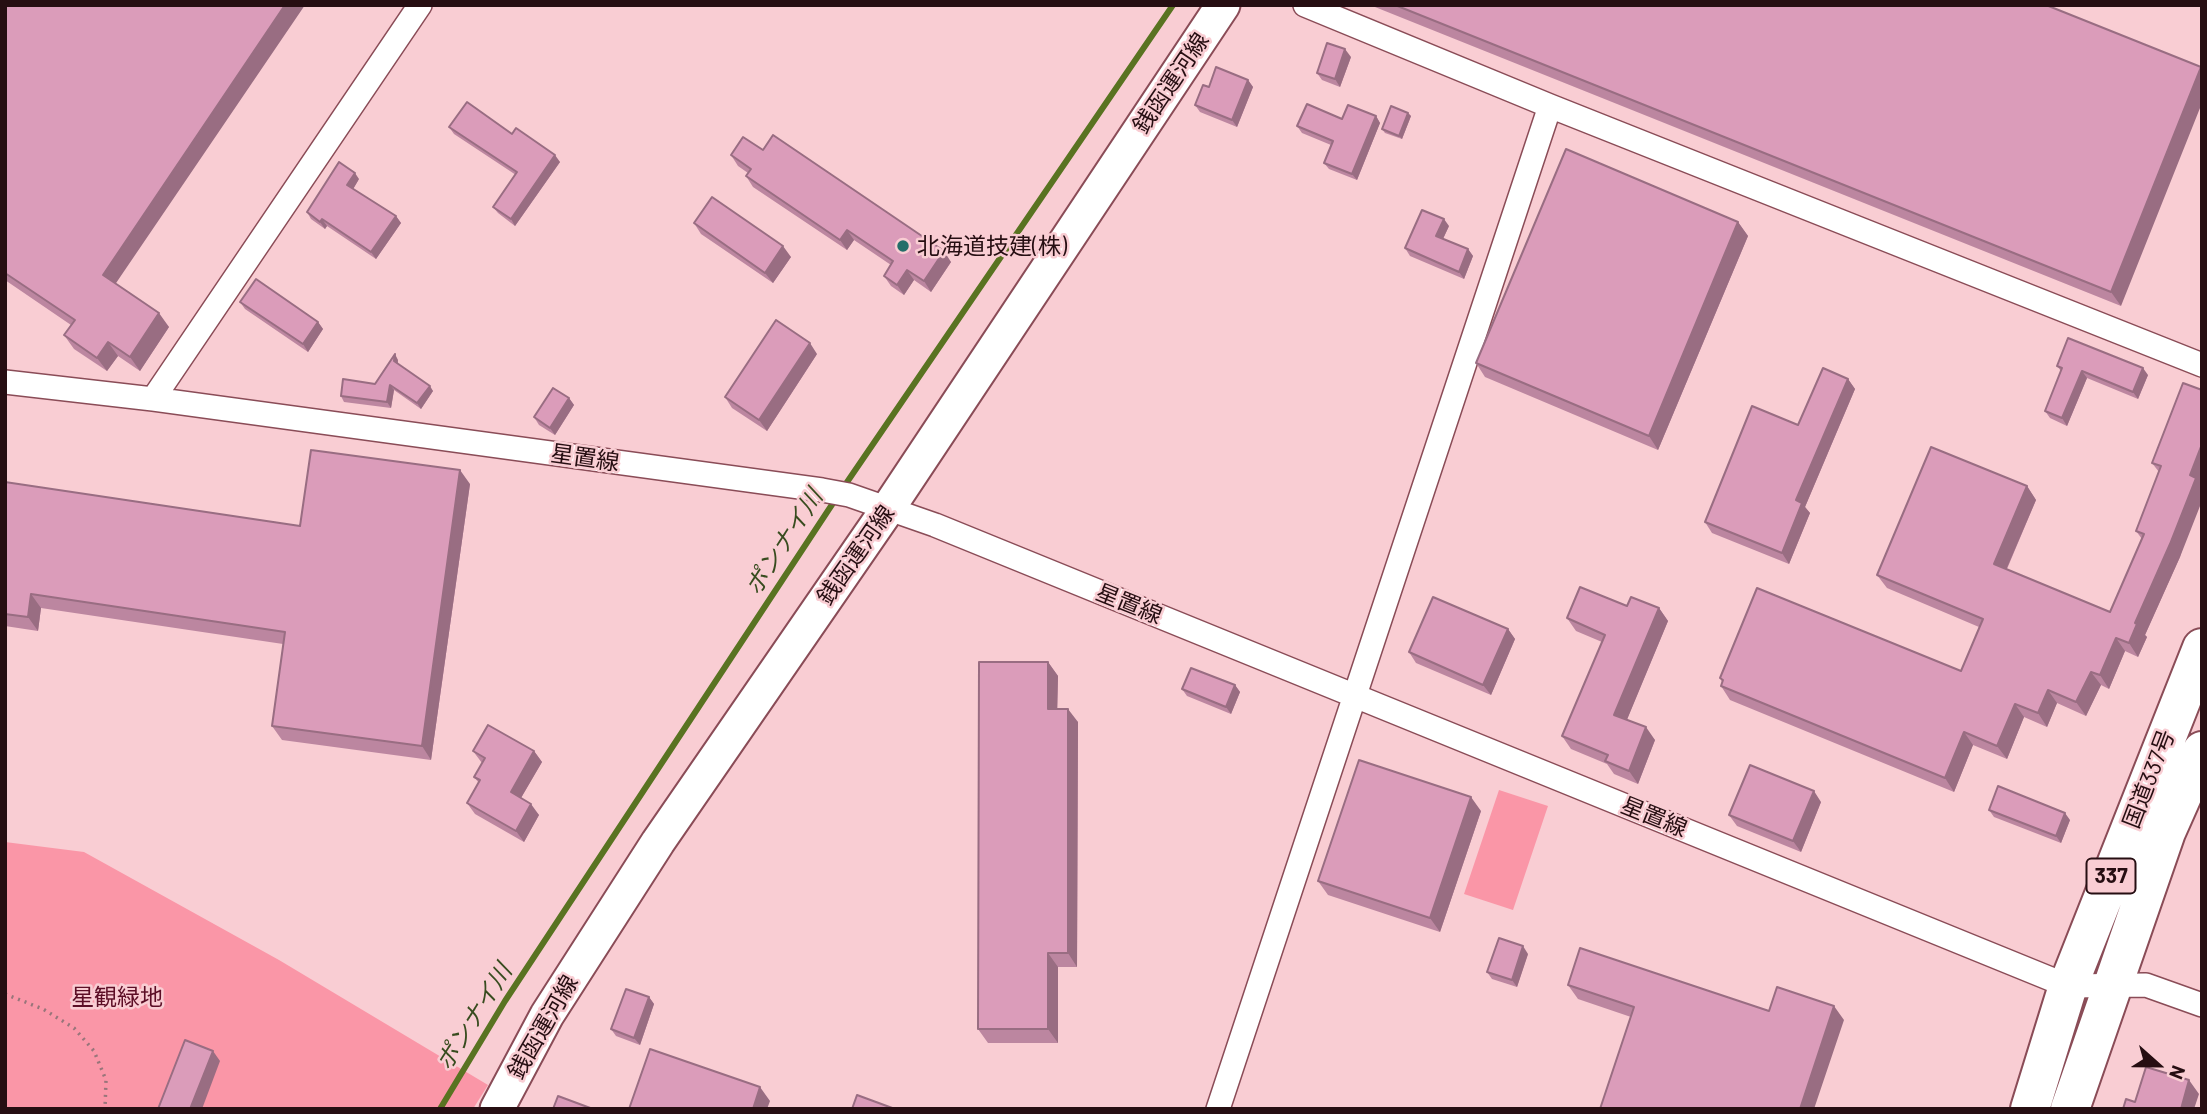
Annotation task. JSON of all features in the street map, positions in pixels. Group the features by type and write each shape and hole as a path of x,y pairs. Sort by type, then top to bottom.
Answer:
{"highway":[{"name":"国道337号","path":"2030,1109 2068,986 2202,648"},
{"name":"国道337号","path":"2070,1109 2166,832 2202,751"}],"street":[{"path":"153,399 420,5"},
{"name":"銭函運河線","path":"497,1109 547,1015 650,854 887,510 1223,5"},
{"path":"1305,5 1549,106 2202,365"},
{"path":"1218,1109 1549,106"},
{"name":"星置線","path":"5,382 153,399 849,495 935,525 2068,986 2146,985 2202,1005"}],"path":[{"path":"5,994 43,1009 74,1028 94,1051 106,1080 106,1109"}],"green space":[{"path":"1499,790 1548,806 1513,910 1464,894"},
{"name":"星観緑地","path":"5,842 84,852 279,960 488,1085 473,1109 5,1109"}],"building":[{"path":"5,5 285,5 103,275 159,313 130,357 108,342 97,358 64,335 75,320 5,273"},
{"path":"1395,5 2046,5 2201,67 2111,292"},
{"path":"1327,43 1345,49 1335,79 1317,73"},
{"path":"1216,67 1248,80 1232,120 1195,105 1203,85 1209,87"},
{"path":"467,102 512,134 516,128 555,155 511,219 493,207 517,172 449,127"},
{"path":"1307,104 1342,119 1348,105 1376,116 1352,174 1324,163 1333,141 1297,126"},
{"path":"1391,106 1408,113 1399,136 1382,129"},
{"path":"773,135 944,251 924,281 907,270 897,285 884,276 893,261 847,230 840,240 746,176 751,169 731,155 743,137 763,150"},
{"path":"1566,149 1738,222 1649,436 1476,363"},
{"path":"339,162 355,173 347,185 396,216 371,252 307,212"},
{"path":"712,197 783,246 765,273 694,223"},
{"path":"1422,210 1444,219 1436,236 1468,249 1459,272 1405,248"},
{"path":"256,279 318,322 303,344 240,302"},
{"path":"776,320 810,343 759,420 725,397"},
{"path":"2068,338 2143,368 2133,392 2082,371 2062,418 2045,411 2062,368 2057,366"},
{"path":"395,354 394,361 430,386 417,403 390,385 387,402 341,396 343,379 375,384"},
{"path":"1823,368 1848,379 1796,500 1802,503 1782,553 1705,522 1752,406 1798,425"},
{"path":"2183,383 2202,390 2202,444 2190,475 2196,478 2129,643 2116,638 2100,675 2091,672 2076,702 2048,690 2038,713 2015,704 1997,746 1964,732 1945,778 1721,686 1723,680 1720,678 1757,588 1961,671 1983,619 1877,575 1931,447 2027,486 1994,564 2110,612 2144,534 2136,531 2161,466 2152,463"},
{"path":"553,388 569,398 550,428 534,417"},
{"path":"311,450 460,470 422,746 272,726 285,632 31,594 28,617 5,614 5,482 300,526"},
{"path":"1580,587 1627,606 1631,597 1659,608 1614,715 1646,727 1629,771 1605,761 1608,755 1562,736 1605,635 1567,618"},
{"path":"1433,597 1508,629 1483,685 1409,652"},
{"path":"979,662 1048,662 1048,709 1068,709 1068,953 1048,953 1048,1029 978,1029"},
{"path":"1191,668 1235,685 1226,707 1182,689"},
{"path":"488,725 534,751 511,792 531,804 516,831 467,803 480,780 474,777 485,758 473,751"},
{"path":"1359,760 1471,797 1430,918 1318,881"},
{"path":"1750,765 1814,791 1793,841 1729,815"},
{"path":"1998,786 2065,813 2056,836 1989,810"},
{"path":"1499,938 1523,946 1512,980 1487,972"},
{"path":"1580,948 1769,1011 1777,987 1834,1006 1800,1109 1600,1109 1634,1007 1568,985"},
{"path":"626,989 649,997 634,1038 611,1029"},
{"path":"185,1040 213,1051 190,1109 158,1109"},
{"path":"650,1049 760,1087 753,1109 629,1109"},
{"path":"2146,1067 2189,1080 2181,1109 2123,1109 2126,1099 2135,1102"},
{"path":"857,1095 895,1109 852,1109"},
{"path":"558,1096 593,1109 553,1109"}],"waterway":[{"name":"ポンナイ川","path":"843,488 1173,5"},
{"name":"ポンナイ川","path":"440,1109 505,1001 837,497"}],"place":[{"name":"北海道技建(株)","path":"903,246"}]}
